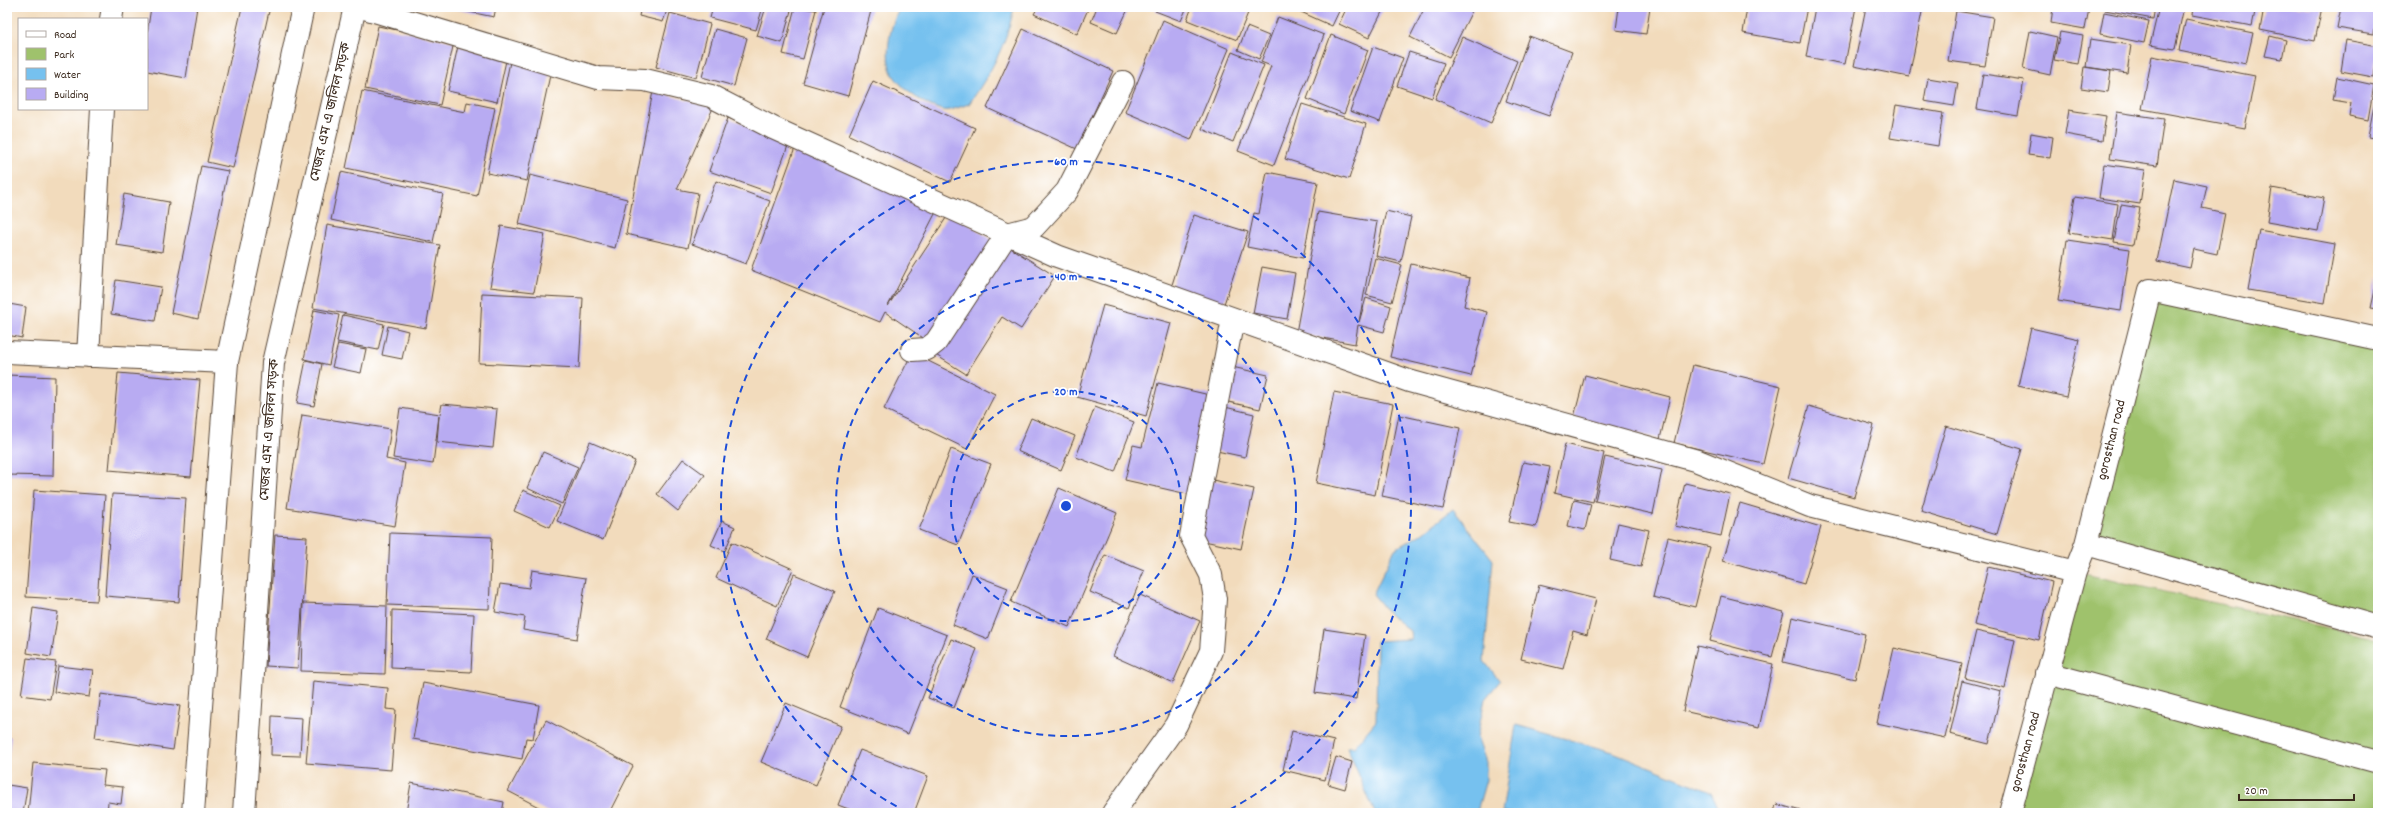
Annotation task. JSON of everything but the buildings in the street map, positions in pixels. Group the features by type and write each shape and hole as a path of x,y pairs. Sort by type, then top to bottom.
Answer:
{"street":[{"path":"111,18 112,7"},
{"path":"193,813 227,362 303,7"},
{"name":"মেজর এম এ জলিল সড়ক","path":"244,813 273,363 355,7"},
{"path":"361,7 598,78 646,80 711,96 780,131 1057,256 1409,381 1698,461 1810,506 2075,572"},
{"path":"912,350 927,349 936,342 1007,234 1034,227 1067,191 1123,82"},
{"path":"88,356 102,110"},
{"name":"gorosthan road","path":"2010,813 2075,572 2086,544 2150,290 2378,339"},
{"path":"1113,813 1176,725 1211,651 1215,599 1211,575 1191,536 1233,319"},
{"path":"7,352 227,362"},
{"path":"2086,544 2378,627"},
{"path":"2047,673 2378,762"}],"green space":[{"path":"2150,290 2378,339 2378,627 2086,544"},
{"path":"2075,572 2378,639 2378,813 2010,813"}],"water":[{"path":"901,7 1014,7 1007,34 997,58 969,104 948,110 935,108 921,101 897,81 890,68 888,50 891,31"},
{"path":"1453,509 1493,560 1484,661 1500,681 1485,699 1477,737 1486,762 1486,780 1477,811 1470,813 1375,813 1347,747 1354,747 1376,721 1377,641 1411,639 1410,631 1390,615 1373,594 1395,549 1423,533"},
{"path":"1516,725 1613,752 1711,792 1721,813 1502,813"}]}
